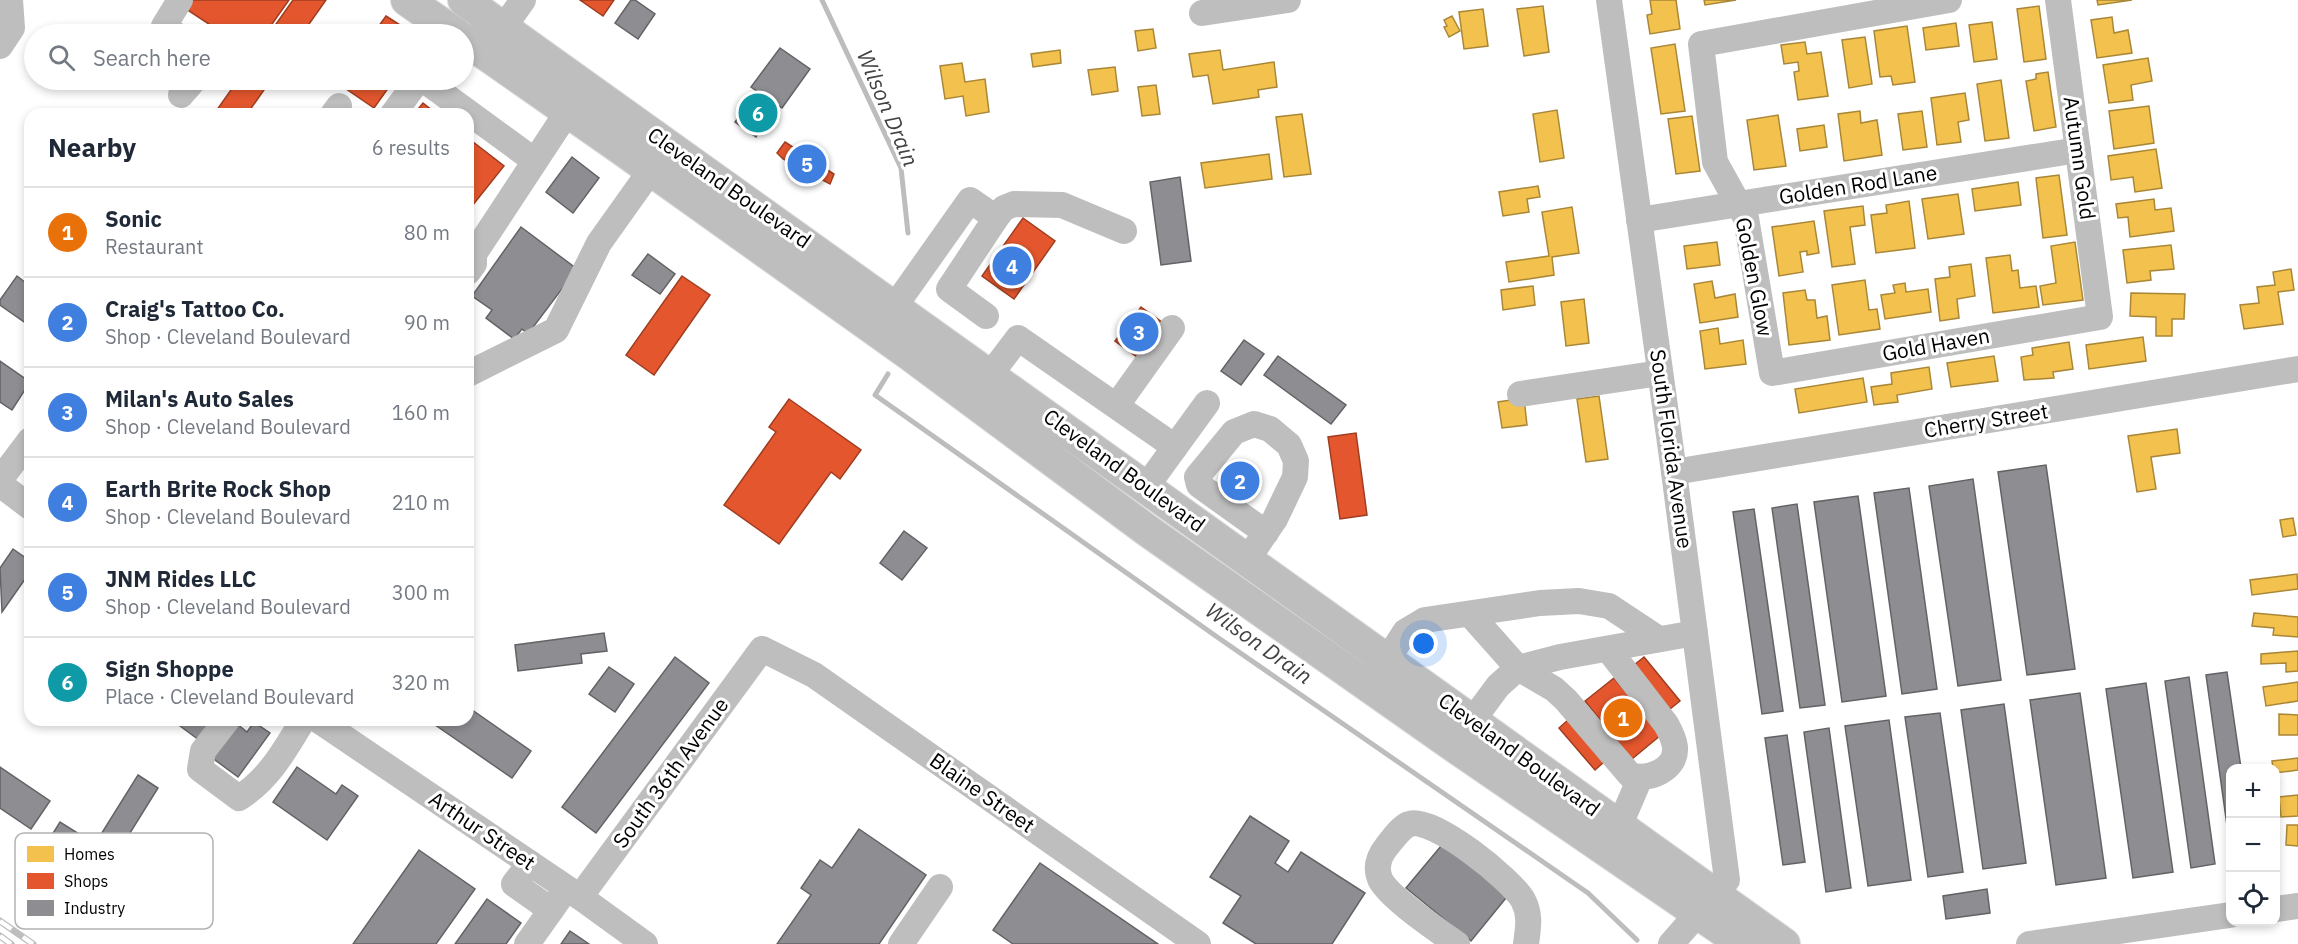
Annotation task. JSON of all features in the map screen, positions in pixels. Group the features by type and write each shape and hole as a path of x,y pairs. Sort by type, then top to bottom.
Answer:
{"main road":[{"name":"Cleveland Boulevard","path":"407,0 441,24"},
{"name":"Cleveland Boulevard","path":"464,0 1387,660 1463,733 1706,905 1784,944"},
{"name":"Cleveland Boulevard","path":"474,47 568,111 899,347 1148,531 1370,687 1463,733"},
{"name":"Cleveland Boulevard","path":"1706,905 1743,944"}],"street":[{"path":"0,46 12,28 10,0"},
{"path":"169,24 180,0"},
{"path":"474,35 504,28 523,0"},
{"path":"1202,13 1288,0"},
{"name":"South Florida Avenue","path":"1609,0 1727,880 1671,944"},
{"name":"Golden Glow","path":"1772,373 1746,218 1715,162 1701,44 1949,0"},
{"name":"Autumn Gold","path":"2058,0 2100,317"},
{"path":"397,108 411,90"},
{"path":"438,90 462,108"},
{"path":"474,253 568,111"},
{"path":"474,116 535,161"},
{"name":"Golden Rod Lane","path":"1639,220 2078,150"},
{"path":"474,371 556,330 598,243 651,170"},
{"path":"895,306 970,200 996,218"},
{"path":"949,289 996,218 1004,208 1014,204 1062,205 1124,231"},
{"path":"922,268 986,316"},
{"name":"Gold Haven","path":"1772,373 2100,317"},
{"path":"1117,405 1172,328"},
{"path":"990,375 1018,338 1175,447"},
{"name":"Cherry Street","path":"1674,472 2298,369"},
{"path":"1520,394 1660,373"},
{"path":"1146,487 1207,403"},
{"path":"24,448 0,482 24,502"},
{"path":"1247,560 1266,532"},
{"path":"1370,687 1405,632 1425,620 1540,603 1589,603 1610,606 1659,639"},
{"path":"1470,614 1518,668 1554,689 1566,700 1630,775 1640,778 1654,776 1671,761 1675,749 1673,736 1608,649"},
{"path":"1463,733 1498,686 1518,668 1695,633"},
{"name":"South 36th Avenue","path":"527,944 551,910 573,892 762,649"},
{"name":"Blaine Street","path":"762,649 814,675 1198,944"},
{"path":"222,726 203,751 200,769 239,798 254,789 277,763 299,726"},
{"name":"Arthur Street","path":"327,726 573,892 645,944"},
{"path":"1611,838 1640,778"},
{"path":"1456,944 1390,892 1380,880 1377,865 1381,853 1403,828 1411,823 1431,826 1450,837 1515,888 1524,901 1530,917 1526,944"},
{"path":"530,863 514,884 551,910"},
{"path":"901,944 940,887"},
{"path":"2280,908 2298,906"},
{"path":"2029,944 2184,933 2226,917"}],"building: Homes":[{"path":"1650,0 1676,0 1680,29 1650,34 1647,15 1652,14"},
{"path":"1704,0 1736,0 1705,5"},
{"path":"2097,0 2132,0 2098,5"},
{"path":"1543,6 1549,52 1524,56 1517,9"},
{"path":"2039,6 2046,59 2024,62 2017,9"},
{"path":"1483,9 1488,46 1464,49 1459,12"},
{"path":"1452,16 1460,31 1449,37 1444,27 1447,26 1444,20"},
{"path":"2112,17 2114,33 2128,30 2132,53 2097,58 2091,20"},
{"path":"1992,22 1997,59 1974,62 1969,25"},
{"path":"1956,23 1959,46 1926,50 1923,28"},
{"path":"1907,26 1915,82 1893,85 1891,76 1880,77 1874,31"},
{"path":"1153,29 1156,48 1138,51 1135,31"},
{"path":"1865,37 1872,84 1849,88 1842,40"},
{"path":"1805,42 1807,54 1821,52 1828,96 1798,100 1794,72 1799,71 1798,62 1784,64 1781,45"},
{"path":"1675,44 1685,111 1661,114 1651,48"},
{"path":"1060,50 1061,63 1033,67 1031,54"},
{"path":"1220,50 1223,70 1274,62 1277,87 1258,90 1259,97 1213,104 1208,75 1193,77 1189,54"},
{"path":"2148,58 2152,81 2131,85 2133,100 2109,103 2103,65"},
{"path":"962,63 965,82 985,79 989,112 966,116 963,96 945,99 940,66"},
{"path":"1115,67 1118,91 1092,95 1088,70"},
{"path":"2048,72 2056,127 2034,131 2026,81 2036,79 2036,74"},
{"path":"2001,80 2009,138 1985,141 1977,84"},
{"path":"1156,85 1160,114 1142,116 1138,87"},
{"path":"1965,93 1969,120 1958,122 1961,142 1937,145 1931,98"},
{"path":"2149,106 2154,143 2114,149 2109,111"},
{"path":"1557,110 1564,158 1540,162 1533,114"},
{"path":"1860,111 1861,123 1877,120 1882,155 1844,161 1838,114"},
{"path":"1922,111 1927,147 1903,150 1898,114"},
{"path":"1302,114 1311,174 1284,177 1276,117"},
{"path":"1778,115 1786,166 1754,170 1747,120"},
{"path":"1692,116 1700,171 1676,174 1668,119"},
{"path":"1824,125 1827,147 1800,151 1797,129"},
{"path":"2156,149 2162,188 2135,192 2133,177 2111,180 2108,156"},
{"path":"1269,154 1272,179 1205,188 1201,163"},
{"path":"2059,175 2067,235 2043,238 2036,178"},
{"path":"2018,182 2021,205 1975,211 1972,189"},
{"path":"1538,186 1540,197 1527,199 1529,212 1503,216 1499,192"},
{"path":"1958,194 1964,234 1928,239 1922,199"},
{"path":"2154,199 2155,210 2171,208 2174,231 2130,237 2128,217 2118,218 2116,204"},
{"path":"1909,201 1915,248 1876,253 1871,215 1887,213 1886,205"},
{"path":"1863,206 1865,225 1850,227 1855,264 1832,267 1824,211"},
{"path":"1572,207 1579,253 1552,257 1554,275 1509,282 1506,262 1549,256 1542,212"},
{"path":"1814,221 1819,253 1807,255 1807,251 1800,252 1803,272 1779,276 1772,227"},
{"path":"1717,242 1720,265 1687,269 1684,246"},
{"path":"2075,242 2083,300 2043,305 2040,286 2056,283 2051,246"},
{"path":"2171,245 2174,269 2150,271 2151,280 2127,283 2123,250"},
{"path":"2010,255 2012,271 2018,270 2020,288 2036,286 2039,307 1993,313 1986,258"},
{"path":"1971,264 1975,296 1957,299 1959,318 1940,321 1935,279 1950,277 1949,267"},
{"path":"2291,269 2294,290 2278,292 2283,324 2244,329 2240,305 2259,303 2257,287 2275,285 2273,272"},
{"path":"1865,280 1869,310 1877,309 1880,329 1839,335 1832,285"},
{"path":"1712,281 1715,298 1735,294 1738,317 1700,323 1694,284"},
{"path":"1905,283 1906,292 1928,289 1931,312 1885,319 1881,295 1895,293 1893,285"},
{"path":"1533,286 1535,305 1503,310 1501,290"},
{"path":"1805,290 1807,300 1815,300 1817,318 1827,316 1830,340 1789,345 1783,293"},
{"path":"2131,293 2185,294 2184,319 2172,319 2172,336 2156,336 2156,317 2130,316"},
{"path":"1584,299 1589,343 1566,346 1561,302"},
{"path":"1718,328 1720,344 1743,340 1746,364 1705,369 1700,331"},
{"path":"2143,337 2146,361 2089,369 2086,345"},
{"path":"2069,342 2073,369 2053,372 2054,378 2024,380 2021,357 2033,355 2032,348"},
{"path":"1994,356 1998,381 1951,387 1947,363"},
{"path":"1929,367 1932,389 1897,395 1898,402 1874,405 1871,387 1892,384 1891,373"},
{"path":"1863,378 1867,402 1799,413 1795,389"},
{"path":"1599,396 1608,459 1586,462 1577,399"},
{"path":"1524,398 1527,425 1502,428 1498,402"},
{"path":"2177,429 2180,453 2151,457 2156,489 2137,492 2128,436"},
{"path":"2293,518 2296,535 2283,537 2280,520"},
{"path":"2297,574 2298,589 2252,595 2250,580"},
{"path":"2254,613 2298,617 2298,637 2273,635 2274,628 2252,626"},
{"path":"2298,651 2298,671 2286,672 2286,663 2261,664 2261,654"},
{"path":"2298,682 2298,701 2266,706 2263,687"},
{"path":"2279,714 2298,715 2298,735 2279,735"},
{"path":"2298,758 2298,770 2280,772 2280,764 2272,764 2272,761"},
{"path":"2298,795 2298,816 2281,817 2280,797"},
{"path":"2287,825 2298,825 2298,846 2286,845"}],"building: Shops":[{"path":"192,0 289,0 272,24 209,24 186,9"},
{"path":"293,0 326,0 309,24 276,24"},
{"path":"580,0 614,0 603,16"},
{"path":"386,16 398,24 380,24"},
{"path":"231,90 264,90 251,108 218,108"},
{"path":"348,90 387,90 374,108"},
{"path":"423,103 429,108 419,108"},
{"path":"785,142 834,174 830,184 783,159 777,153"},
{"path":"474,143 504,166 474,204"},
{"path":"1023,218 1055,241 1014,299 982,276"},
{"path":"682,276 710,295 654,375 626,355"},
{"path":"1141,307 1163,323 1137,357 1115,341"},
{"path":"789,399 861,450 840,479 831,472 779,544 724,505 776,432 769,427"},
{"path":"1356,433 1367,515 1340,519 1328,437"},
{"path":"1230,465 1259,484 1250,498 1221,478"},
{"path":"1644,657 1680,701 1670,709 1634,665"},
{"path":"1614,678 1661,735 1632,759 1585,701"},
{"path":"1568,720 1604,762 1595,770 1559,728"}],"building: Industry":[{"path":"631,0 635,0 655,14 638,39 615,23"},
{"path":"780,48 810,69 782,108 751,87"},
{"path":"755,92 779,110 762,134 759,132 756,137 735,122"},
{"path":"572,157 599,178 573,213 546,192"},
{"path":"1180,177 1191,261 1161,265 1150,182"},
{"path":"521,227 577,269 528,334 522,329 514,339 486,318 492,310 474,297 474,293"},
{"path":"648,254 675,274 660,294 632,275"},
{"path":"17,276 24,281 24,322 0,305 0,300"},
{"path":"1244,340 1264,354 1241,385 1221,371"},
{"path":"1278,356 1346,405 1331,424 1264,375"},
{"path":"0,361 24,378 24,391 12,410 0,402"},
{"path":"2046,465 2075,669 2027,675 1998,472"},
{"path":"1973,479 2001,680 1958,686 1929,486"},
{"path":"1909,488 1937,689 1902,694 1874,493"},
{"path":"1858,496 1886,696 1842,702 1814,502"},
{"path":"1797,504 1825,705 1800,708 1772,508"},
{"path":"1754,509 1783,711 1762,714 1733,512"},
{"path":"904,531 927,548 902,580 880,563"},
{"path":"13,549 24,557 24,581 2,612 0,568"},
{"path":"604,633 607,651 581,654 582,663 518,671 515,645"},
{"path":"675,657 709,683 596,833 562,807"},
{"path":"609,667 634,684 615,712 589,694"},
{"path":"2227,672 2240,764 2226,764 2226,818 2206,675"},
{"path":"2189,677 2215,864 2191,868 2165,681"},
{"path":"2146,683 2173,872 2133,878 2106,689"},
{"path":"2080,693 2106,878 2056,885 2030,700"},
{"path":"2004,704 2026,863 1983,869 1961,710"},
{"path":"474,711 531,751 512,778 437,726 474,726"},
{"path":"1940,713 1963,872 1928,877 1905,717"},
{"path":"1889,720 1911,880 1868,886 1845,726"},
{"path":"180,726 210,726 199,740"},
{"path":"234,726 240,726 247,732 251,726 260,726 270,733 238,777 211,757"},
{"path":"1829,728 1851,888 1826,892 1804,732"},
{"path":"1787,735 1805,862 1783,865 1765,738"},
{"path":"0,767 50,801 31,829 0,808"},
{"path":"297,767 336,794 342,785 358,796 327,840 273,802"},
{"path":"138,775 158,788 130,833 102,833"},
{"path":"1250,816 1289,841 1275,863 1288,872 1301,852 1365,893 1332,944 1256,944 1223,923 1241,896 1210,877"},
{"path":"60,822 78,833 53,833"},
{"path":"859,829 926,875 879,944 777,944 811,895 801,888 820,860 832,868"},
{"path":"1446,840 1510,893 1471,941 1406,888"},
{"path":"419,850 475,889 436,944 353,944"},
{"path":"1040,863 1158,944 1013,944 993,930"},
{"path":"1987,889 1990,913 1946,919 1943,896"},
{"path":"487,899 521,923 506,944 455,944"},
{"path":"570,931 589,944 561,944"}],"waterway":[{"name":"Wilson Drain","path":"822,0 901,168 908,233"},
{"name":"Wilson Drain","path":"888,374 875,395 1220,639 1588,893 1637,940"}],"railway":[{"path":"0,921 33,944"},
{"path":"0,936 11,944"}],"place":[{"name":"Sign Shoppe","path":"758,113"},
{"name":"JNM Rides LLC","path":"807,164"},
{"name":"Earth Brite Rock Shop","path":"1012,266"},
{"name":"Milan's Auto Sales","path":"1139,332"},
{"name":"Craig's Tattoo Co.","path":"1240,481"},
{"name":"Sonic","path":"1623,718"}]}
